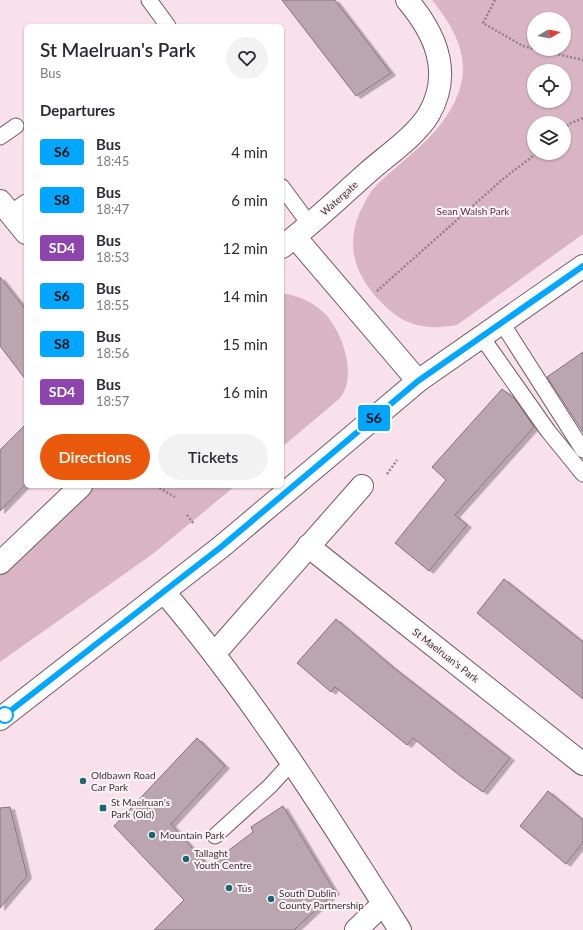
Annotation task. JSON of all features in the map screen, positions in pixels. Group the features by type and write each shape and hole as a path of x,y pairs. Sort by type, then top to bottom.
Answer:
{"street":[{"name":"Watergate","path":"295,236 419,126 429,114 439,81 439,56 433,38 421,17 407,0"},
{"path":"12,206 24,229"},
{"path":"295,236 418,381"},
{"path":"0,719 221,547 418,381 583,266"},
{"path":"215,653 362,486"},
{"path":"0,563 79,488"},
{"name":"St Maelruan's Park","path":"308,546 583,764"},
{"path":"164,592 215,653 292,762 400,930"},
{"path":"356,930 383,904"}],"lane":[{"path":"149,0 167,24"},
{"path":"0,136 16,126"},
{"path":"284,195 295,236"},
{"path":"502,323 583,450"},
{"path":"481,336 548,430 583,474"},
{"path":"215,836 274,783 292,762"}],"path":[{"path":"495,0 483,23 527,47"},
{"path":"565,56 583,60"},
{"path":"571,126 583,118"},
{"path":"377,292 503,178 527,160"},
{"path":"159,488 175,497"},
{"path":"187,515 194,524"}],"green space":[{"name":"Sean Walsh Park","path":"432,0 583,0 583,234 457,325 434,327 414,324 405,320 396,315 379,300 364,280 359,270 355,260 353,238 359,214 374,188 432,134 451,109 458,94 462,81 462,56 454,32"},
{"path":"284,294 299,297 319,308 330,320 342,341 346,354 348,379 345,390 339,399 284,445"},
{"path":"91,488 233,488 154,553 0,662 0,569"}],"building":[{"path":"282,0 335,0 391,73 356,96"},
{"path":"0,277 24,307 24,377 0,346"},
{"path":"583,352 583,432 547,377"},
{"path":"502,389 515,399 534,427 455,515 467,525 429,571 395,543 446,480 432,467"},
{"path":"24,426 24,486 0,511 0,450"},
{"path":"504,579 583,642 583,699 477,613"},
{"path":"336,619 394,668 510,758 483,792 413,738 407,745 335,687 331,692 297,663"},
{"name":"Mountain Park","path":"197,738 225,766 171,824 208,866 253,832 251,827 283,806 335,892 294,930 154,930 184,900 114,826"},
{"path":"548,791 583,820 583,842 566,864 520,826"},
{"path":"10,807 27,876 0,908 0,808"}],"bus line":[{"name":"S6","path":"0,719 221,547 418,381 583,266"}],"place":[{"name":"Oldbawn Road Car Park","path":"83,781"},
{"name":"St Maelruan's Park (Old)","path":"103,808"},
{"name":"Mountain Park","path":"152,835"},
{"name":"Tallaght Youth Centre","path":"186,859"},
{"name":"Tús","path":"229,888"},
{"name":"South Dublin County Partnership","path":"271,899"}]}
